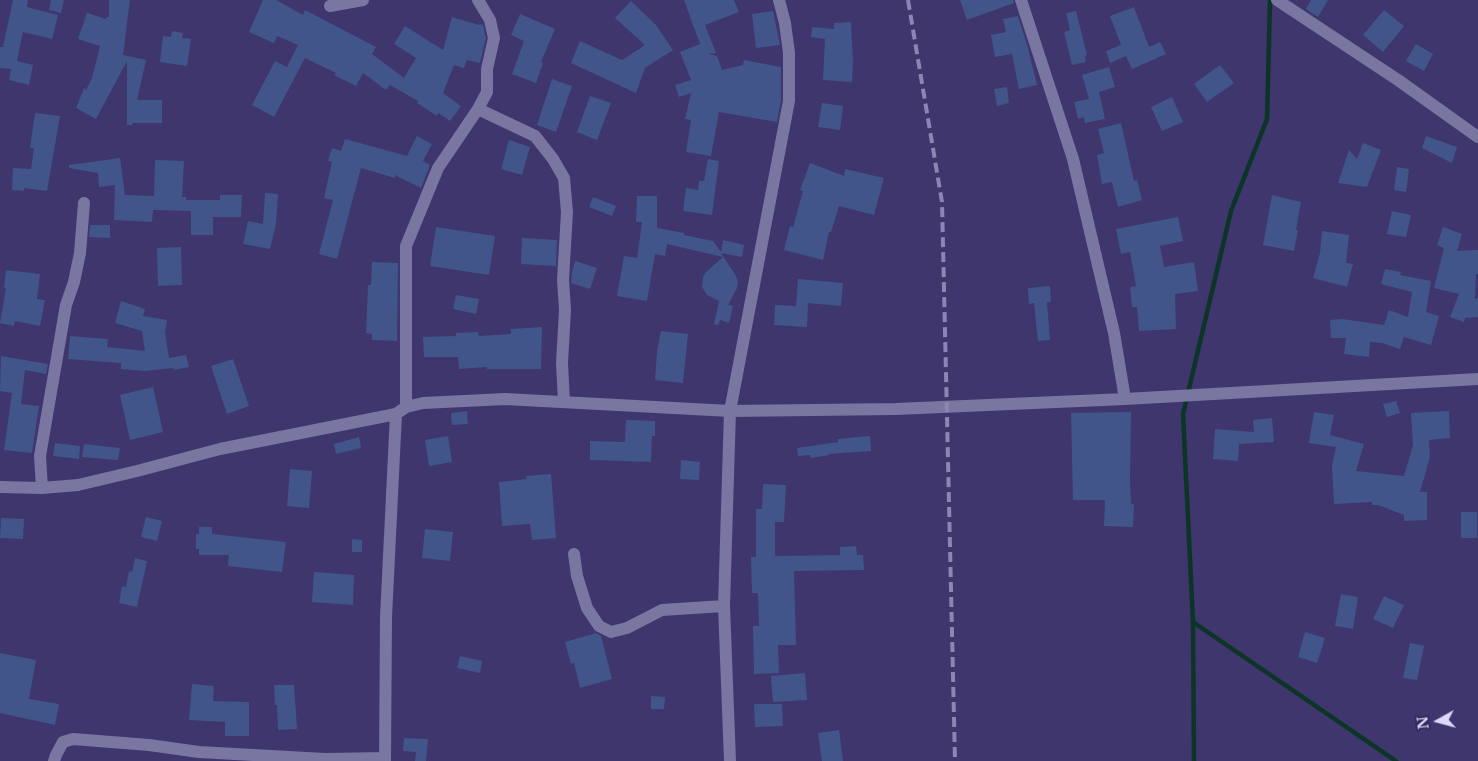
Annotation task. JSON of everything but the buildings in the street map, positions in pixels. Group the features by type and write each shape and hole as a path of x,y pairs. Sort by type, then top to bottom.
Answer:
{"street":[{"path":"330,6 363,0"},
{"path":"54,761 63,742 73,739 149,745 199,752 325,759 385,759 386,617 401,410 406,246 438,168 478,109 487,92 487,69 494,38 490,20 478,0"},
{"path":"730,761 724,606 730,411 789,101 789,53 785,23 779,0"},
{"path":"1021,0 1073,159 1114,333 1125,399"},
{"path":"1277,0 1398,80 1478,137"},
{"path":"478,109 535,136 553,159 564,178 567,212 563,280 565,310 562,363 564,402"},
{"path":"42,488 40,456 66,305 74,282 80,253 84,203"},
{"path":"0,487 42,488 78,485 137,472 220,449 401,410 423,403 505,399 730,411 896,409 1125,399 1478,379"},
{"path":"574,554 577,576 587,608 599,626 611,632 627,628 662,610 724,606"}],"waterway":[{"path":"1194,761 1193,622 1183,414 1231,211 1267,119 1270,0"},
{"path":"1193,622 1396,761"}],"railway":[{"path":"908,0 942,202 955,761"}]}
